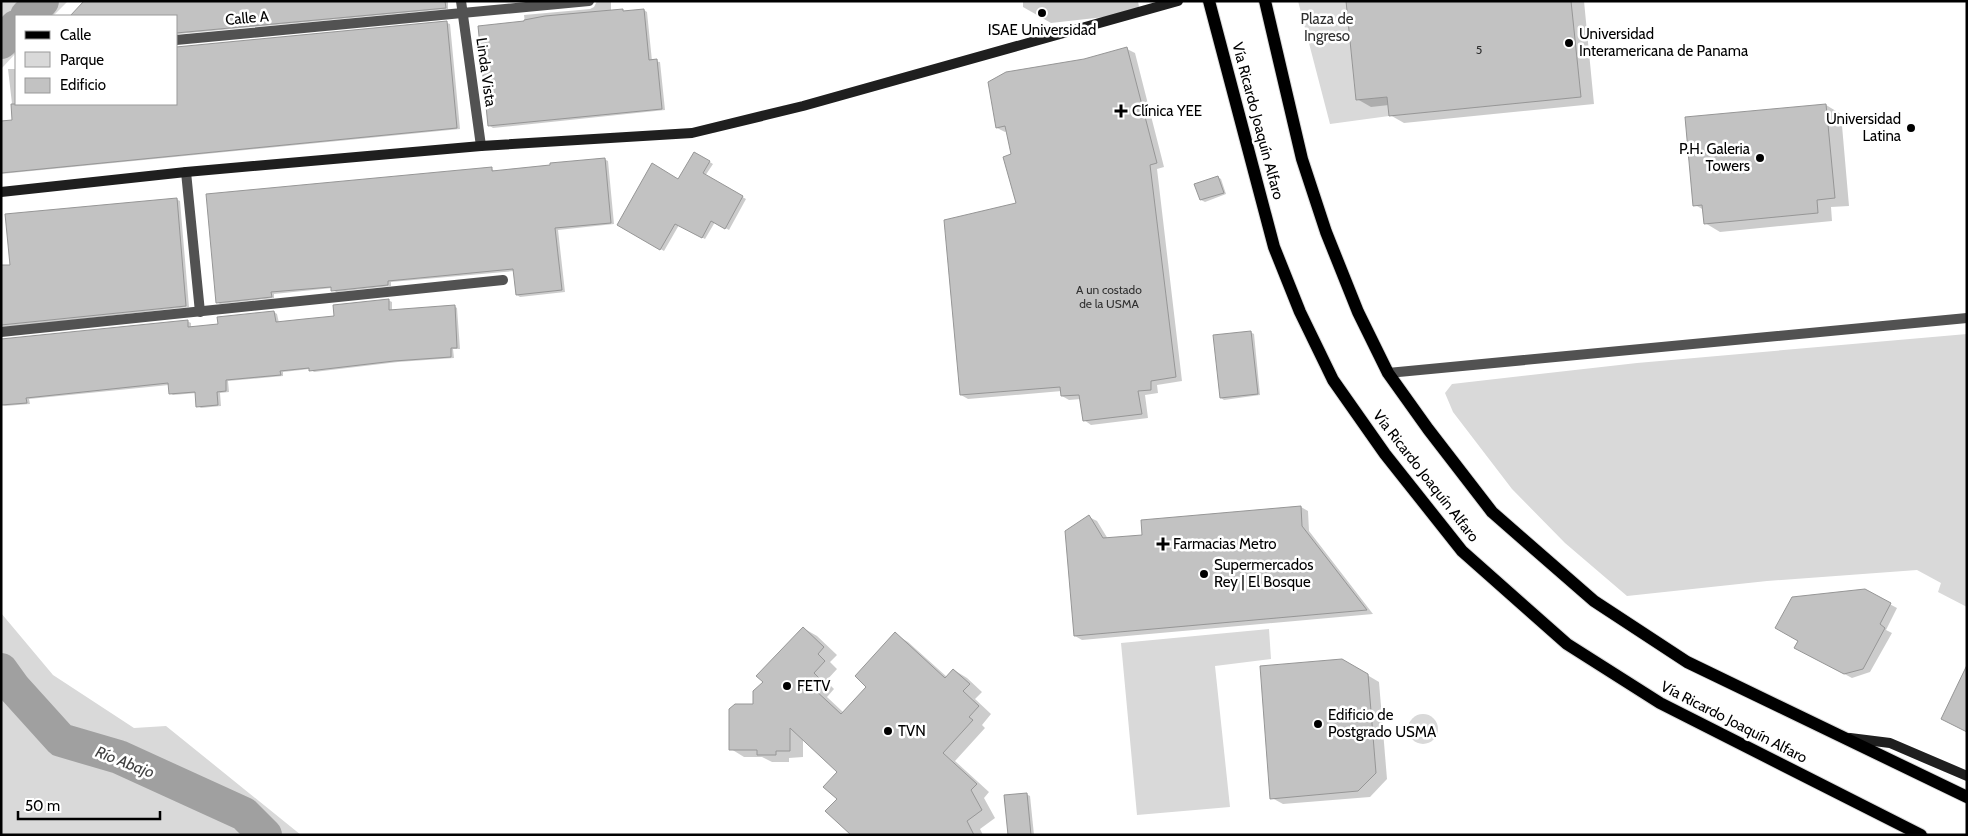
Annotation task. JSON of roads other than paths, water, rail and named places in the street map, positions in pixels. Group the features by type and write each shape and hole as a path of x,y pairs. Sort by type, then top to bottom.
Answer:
{"main road":[{"name":"Vía Ricardo Joaquín Alfaro","path":"1209,1 1274,246 1300,312 1333,380 1385,454 1462,551 1567,644 1660,703 1921,835"},
{"name":"Vía Ricardo Joaquín Alfaro","path":"1265,1 1302,159 1326,232 1358,312 1388,373 1428,429 1492,512 1594,601 1686,662 1967,797"}],"street":[{"name":"Linda Vista","path":"461,1 481,146"},
{"name":"Calle A","path":"178,40 589,1"},
{"path":"1,192 186,172 481,146 692,133 803,106 1178,1"},
{"path":"186,172 200,312"},
{"path":"1,332 503,280"},
{"path":"1388,373 1967,318"},
{"path":"1844,738 1890,743 1967,776"}],"waterway":[{"name":"Río Abajo","path":"28,15 42,1"},
{"name":"Río Abajo","path":"1,42 15,28"},
{"name":"Río Abajo","path":"1,670 14,688 61,740 119,757 244,814 265,835"}],"place":[{"name":"ISAE Universidad","path":"1042,13"},
{"name":"Universidad Interamericana de Panama","path":"1569,43"},
{"name":"Clínica YEE","path":"1121,111"},
{"name":"Universidad Latina","path":"1911,128"},
{"name":"P.H. Galeria Towers","path":"1760,158"},
{"name":"Farmacias Metro","path":"1163,544"},
{"name":"Supermercados Rey | El Bosque","path":"1204,574"},
{"name":"FETV","path":"787,686"},
{"name":"Edificio de Postgrado USMA","path":"1318,724"},
{"name":"TVN","path":"888,731"}],"park label":[{"name":"Plaza de Ingreso","path":"1327,28"}]}
